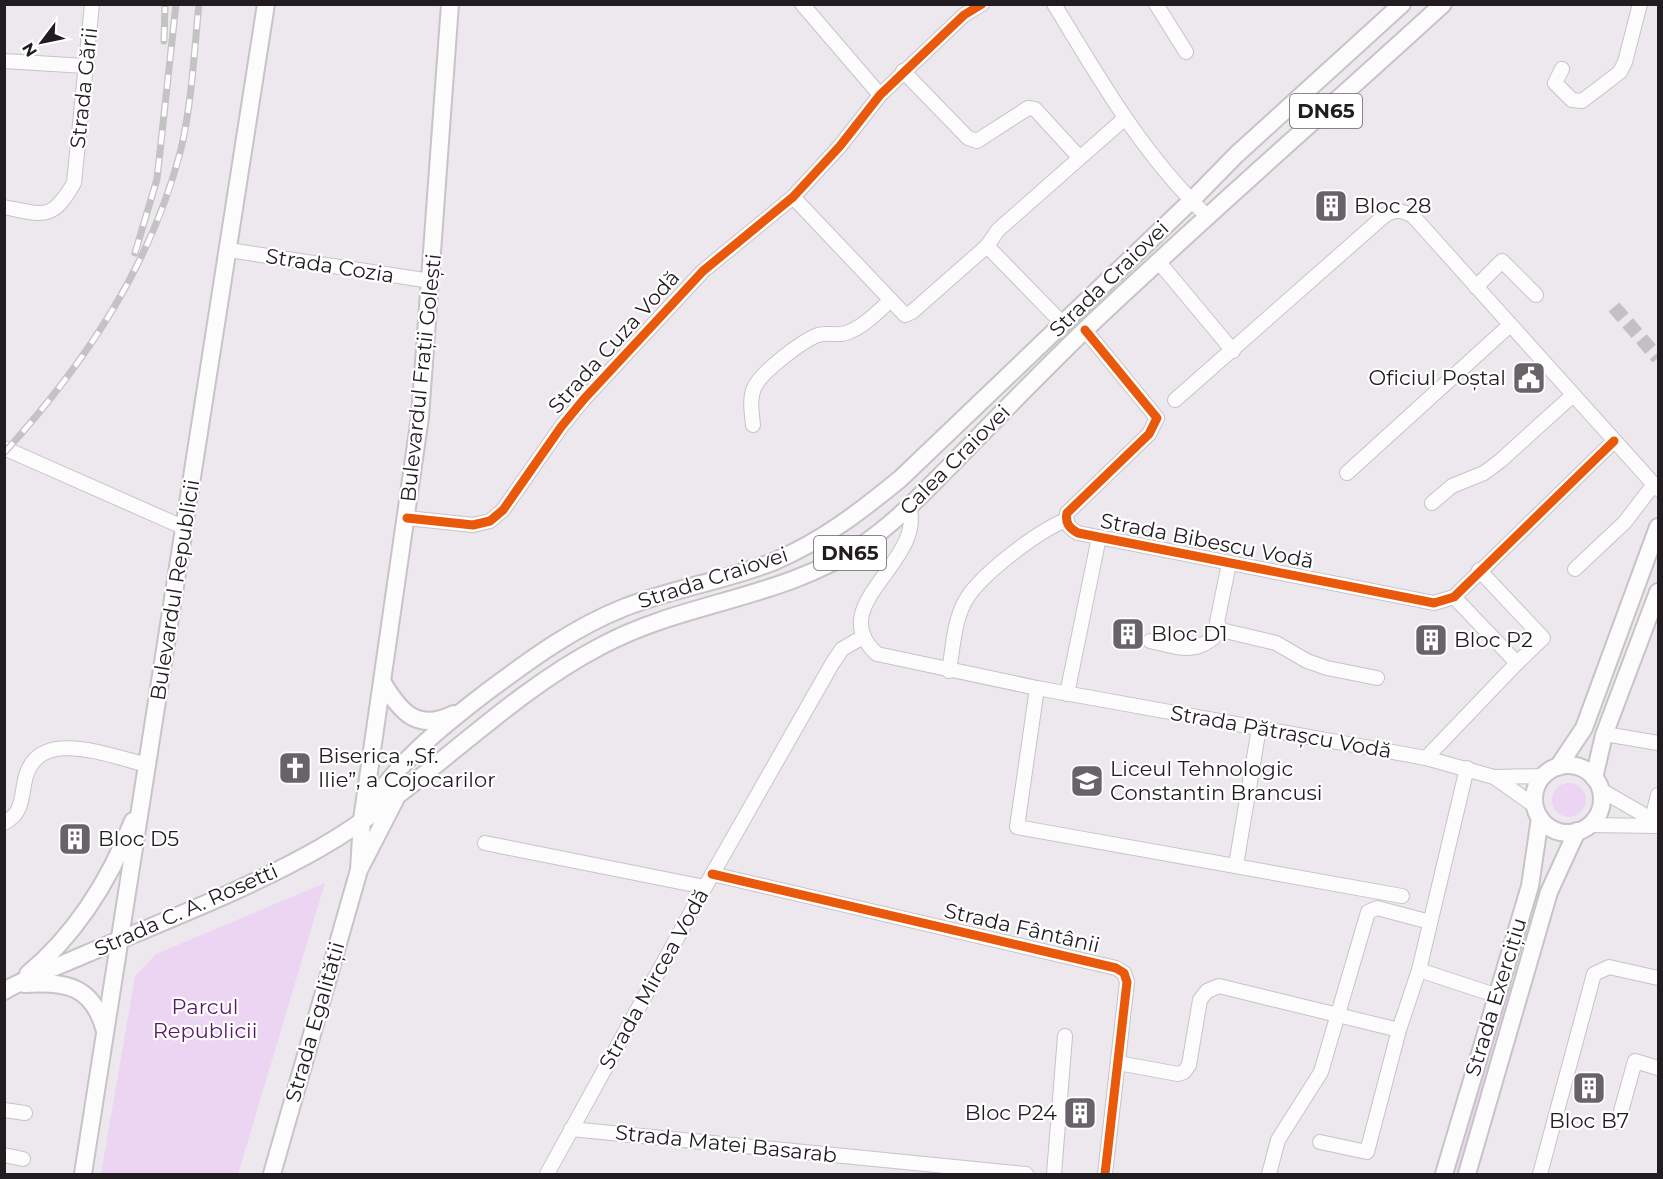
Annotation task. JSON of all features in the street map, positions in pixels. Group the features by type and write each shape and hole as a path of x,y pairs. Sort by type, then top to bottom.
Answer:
{"main road":[{"name":"Bulevardul Republicii","path":"83,1174 266,4"},
{"name":"Bulevardul Frații Golești","path":"359,870 362,820 420,417 450,4"},
{"name":"DN65","path":"1191,201 1236,154 1402,4"},
{"name":"Calea Craiovei","path":"362,820 396,798 500,714 555,674 596,649 637,630 680,615 785,585 821,570 870,540 909,507 1085,330 1158,261 1443,4"},
{"name":"Strada Craiovei","path":"362,820 395,772 468,706 540,652 593,621 654,596 775,561 821,538 855,516 900,479 1191,201"},
{"path":"1659,527 1584,728 1558,767 1543,776 1534,795 1538,812 1557,831 1583,828 1600,809 1597,784 1605,734 1659,592"},
{"path":"383,683 402,710 422,721 445,718 468,706"},
{"path":"1558,767 1578,767 1597,784"},
{"path":"9,988 58,945 98,893 116,861 144,795"},
{"name":"DN65","path":"359,870 396,798"},
{"name":"Strada Exercițiu","path":"1444,1174 1495,995 1530,886 1538,812"},
{"name":"Strada C. A. Rosetti","path":"9,988 283,867 323,846 362,820"},
{"name":"Strada Exercițiu","path":"1467,1174 1549,892 1583,828"},
{"name":"Strada Egalității","path":"272,1174 359,870"},
{"path":"9,988 40,983 77,989 94,1002 106,1033"}],"street":[{"name":"Strada Gării","path":"4,207 41,214 61,204 74,183 92,4"},
{"path":"802,4 880,95"},
{"name":"Strada Cuza Vodă","path":"407,518 473,525 490,521 503,510 561,427 703,271 793,197 840,146 880,95 903,71 964,15 982,4"},
{"path":"1054,4 1124,119 1191,201 1208,217"},
{"path":"1156,4 1186,52"},
{"path":"1562,69 1555,83 1572,100 1582,101 1620,72 1625,62 1640,4"},
{"path":"4,61 85,66"},
{"path":"903,71 968,138 977,141 987,136 1028,108 1035,110 1079,157"},
{"path":"793,197 905,315 912,312 987,246 998,230 1124,119"},
{"path":"1175,400 1393,210 1413,216 1656,487 1625,522 1575,569"},
{"path":"987,246 1062,323"},
{"name":"Strada Cozia","path":"229,250 431,281"},
{"path":"1158,261 1233,351"},
{"path":"1476,287 1502,261 1536,296"},
{"path":"753,425 751,405 754,387 768,371 799,346 819,334 845,334 864,324 891,300"},
{"path":"1347,473 1510,325"},
{"name":"Strada Bibescu Vodă","path":"1085,330 1157,418 1149,434 1073,505 1066,520 1070,529 1078,533 1229,564 1434,603 1454,597"},
{"path":"1432,503 1452,486 1484,473 1500,461 1573,395"},
{"path":"1517,663 1454,597 1479,570 1614,441"},
{"path":"4,448 185,528"},
{"path":"863,637 861,614 910,536 913,519 909,507"},
{"path":"949,670 960,614 967,598 979,584 1047,527 1066,520"},
{"path":"1066,693 1100,537"},
{"path":"1229,564 1217,622 1221,630 1276,644 1327,668 1377,678"},
{"path":"1426,758 1543,638 1479,570"},
{"path":"1150,641 1192,649 1203,646 1221,630"},
{"name":"Strada Pătrașcu Vodă","path":"863,637 878,654 949,670 1426,758 1494,777"},
{"name":"Strada Mircea Vodă","path":"551,1171 570,1129 832,664 842,649 863,637"},
{"path":"1037,688 1017,827 1401,896"},
{"path":"1236,865 1259,728"},
{"path":"1605,734 1659,743"},
{"path":"4,823 13,819 21,808 28,765 38,755 53,749 76,748 148,765"},
{"path":"1320,1142 1367,1152 1399,1030 1419,970 1467,768"},
{"path":"1494,777 1543,776"},
{"path":"1494,777 1538,812"},
{"path":"1597,784 1656,822"},
{"path":"1656,822 1659,795"},
{"path":"1583,828 1656,822"},
{"path":"485,843 705,887"},
{"name":"Strada Fântânii","path":"712,874 1116,968 1124,973 1126,982 1105,1174"},
{"path":"1269,1174 1278,1140 1321,1072 1368,912 1377,908 1430,922"},
{"path":"1540,1174 1594,974 1609,967 1659,978"},
{"path":"1419,970 1495,995"},
{"path":"1118,1064 1178,1074 1184,1072 1189,1065 1200,1000 1207,991 1219,986 1399,1030"},
{"path":"1054,1174 1065,1036"},
{"path":"1618,1122 1635,1061 1659,1068"},
{"path":"4,1110 25,1113"},
{"name":"Strada Matei Basarab","path":"570,1129 985,1173 1026,1174"},
{"path":"4,1155 23,1159"}],"green space":[{"path":"1569,783 1581,788 1586,800 1581,812 1569,817 1557,812 1552,800 1557,788"},
{"name":"Parcul Republicii","path":"325,883 238,1174 101,1174 135,976 156,954"},
{"path":"1507,981 1513,983 1458,1174 1451,1174"}],"tunnel":[{"path":"1614,307 1658,358"}],"railway":[{"path":"135,253 157,179 176,4"},
{"path":"4,453 61,385 87,349 133,273 152,233 168,192 185,131 199,4"},
{"path":"164,41 165,7"}],"cycle path":[{"path":"407,518 473,525 490,521 503,510 561,427 584,399 703,271 793,197 840,146 880,95 964,15 982,4"},
{"path":"1085,330 1157,418 1149,434 1067,513 1068,525 1078,533 1434,603 1454,597 1614,441"},
{"path":"712,874 1116,968 1124,973 1127,982 1105,1174"}],"place":[{"name":"Bloc 28","path":"1331,206"},
{"name":"Oficiul Poștal","path":"1529,378"},
{"name":"Bloc D1","path":"1128,634"},
{"name":"Bloc P2","path":"1431,640"},
{"name":"Biserica „Sf. Ilie”, a Cojocarilor","path":"295,768"},
{"name":"Liceul Tehnologic Constantin Brancusi","path":"1087,781"},
{"name":"Bloc D5","path":"75,839"},
{"name":"Bloc B7","path":"1589,1088"},
{"name":"Bloc P24","path":"1080,1113"}]}
